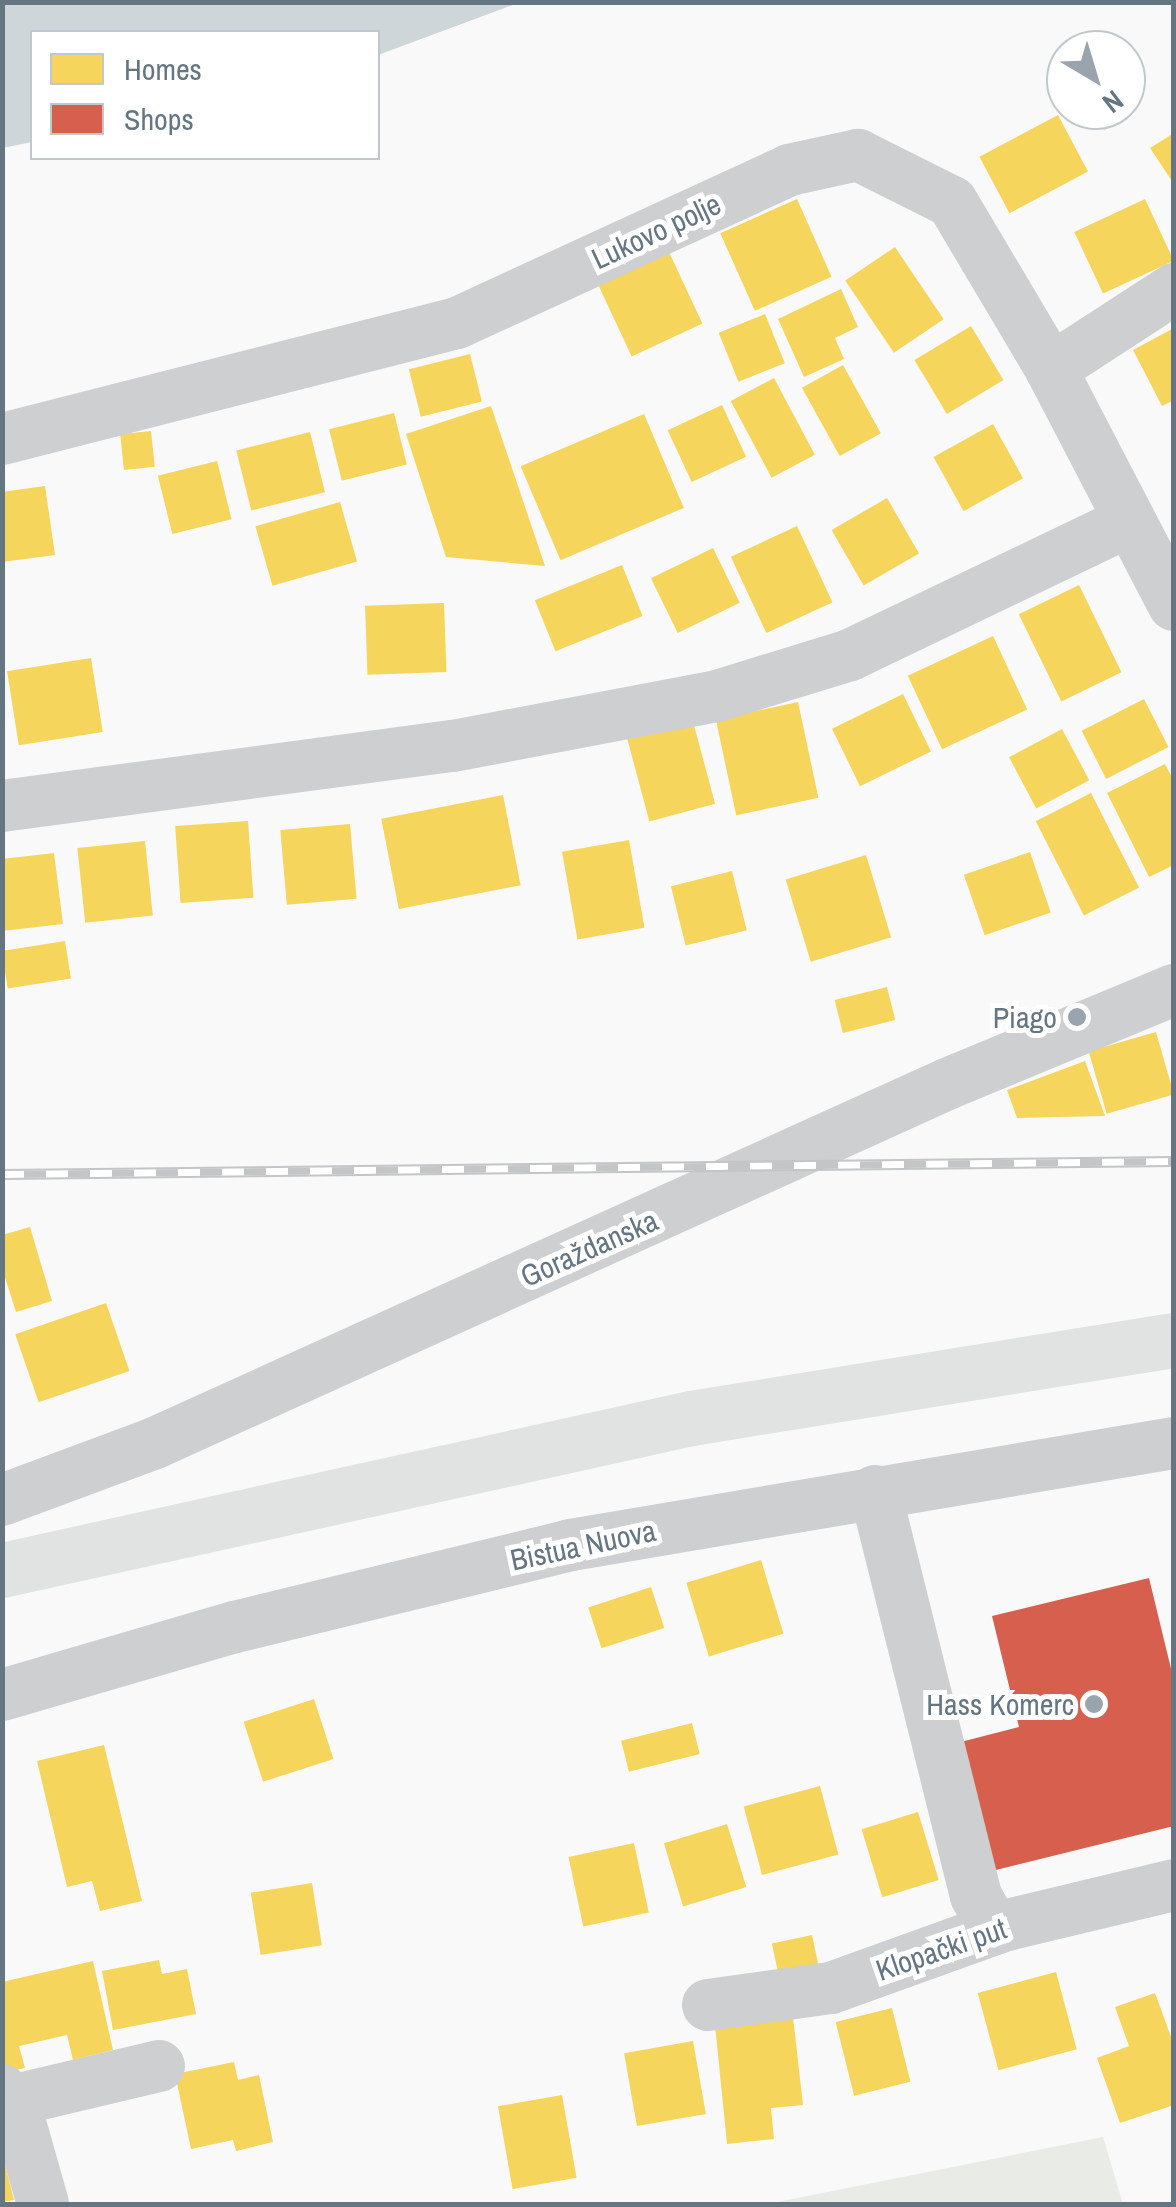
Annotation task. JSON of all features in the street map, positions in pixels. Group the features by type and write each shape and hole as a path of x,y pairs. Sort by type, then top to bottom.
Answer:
{"highway":[{"path":"2,1570 672,1422 1174,1340"}],"street":[{"name":"Lukovo polje","path":"2,439 457,322 789,170 858,155 952,202 1051,369 1174,605"},
{"path":"1051,369 1174,290"},
{"path":"2,806 453,746 716,696 850,655 1128,522"},
{"name":"Goraždanska","path":"2,1500 155,1443 947,1084 1174,990"},
{"name":"Bistua Nuova","path":"2,1695 235,1627 571,1544 875,1490 1174,1444"},
{"path":"875,1490 976,1896 994,1929"},
{"name":"Klopački put","path":"708,2006 831,1988 994,1929 1174,1885"},
{"path":"44,2204 7,2096 158,2066"}],"shaded area":[{"path":"3,2 518,3 380,54 380,30 30,30 30,142 3,148"},
{"path":"1103,2137 1123,2204 767,2204"}],"building: Homes":[{"path":"1046,121 1046,130 1066,130 1088,172 1009,213 979,157"},
{"path":"1174,133 1174,184 1150,148"},
{"path":"797,199 832,277 755,311 720,233"},
{"path":"1145,199 1174,261 1103,294 1074,232"},
{"path":"895,247 944,319 894,353 845,281"},
{"path":"669,252 702,324 632,357 598,285"},
{"path":"841,289 858,327 835,338 844,359 804,377 778,319"},
{"path":"765,314 785,363 738,382 719,333"},
{"path":"971,326 1003,380 947,414 914,360"},
{"path":"1174,328 1174,400 1162,406 1133,350"},
{"path":"470,354 482,402 421,417 409,369"},
{"path":"843,365 881,433 840,456 802,388"},
{"path":"774,378 815,455 772,478 731,401"},
{"path":"722,405 746,457 692,482 668,430"},
{"path":"491,406 545,566 446,557 406,434"},
{"path":"394,413 407,464 342,481 329,429"},
{"path":"644,414 684,508 561,560 521,466"},
{"path":"993,424 1023,478 964,511 934,457"},
{"path":"151,431 155,467 124,470 120,434"},
{"path":"310,432 325,492 251,511 236,450"},
{"path":"217,461 232,519 172,534 158,476"},
{"path":"45,486 55,555 2,562 2,492"},
{"path":"887,498 919,553 864,585 832,530"},
{"path":"340,502 357,562 272,586 255,526"},
{"path":"797,526 832,602 766,633 731,557"},
{"path":"713,548 740,603 678,633 651,578"},
{"path":"622,565 643,616 555,651 535,600"},
{"path":"1079,585 1122,672 1061,702 1019,614"},
{"path":"444,603 446,672 367,675 365,606"},
{"path":"993,636 1027,709 942,749 908,676"},
{"path":"91,658 103,732 19,745 7,671"},
{"path":"903,694 931,752 860,786 832,729"},
{"path":"1144,699 1169,747 1106,779 1082,731"},
{"path":"798,702 818,798 736,815 716,719"},
{"path":"691,714 715,804 649,821 625,732"},
{"path":"1062,729 1089,780 1036,808 1009,757"},
{"path":"1165,764 1174,781 1174,865 1149,877 1107,793"},
{"path":"1091,793 1139,887 1084,916 1036,821"},
{"path":"503,795 521,885 399,909 381,819"},
{"path":"248,821 253,898 181,903 175,826"},
{"path":"350,824 357,899 287,905 280,830"},
{"path":"629,840 644,928 577,939 562,852"},
{"path":"145,841 153,916 85,923 77,848"},
{"path":"1030,852 1051,913 985,935 964,875"},
{"path":"54,853 63,924 2,931 2,859"},
{"path":"866,855 891,937 811,962 786,880"},
{"path":"732,871 747,930 686,945 671,886"},
{"path":"65,941 71,979 8,989 2,951"},
{"path":"887,987 895,1020 843,1033 835,1000"},
{"path":"1156,1032 1174,1094 1107,1114 1089,1051"},
{"path":"1085,1061 1105,1116 1017,1118 1007,1090"},
{"path":"30,1227 52,1301 16,1312 2,1268 2,1235"},
{"path":"106,1303 129,1371 39,1402 15,1334"},
{"path":"761,1560 784,1634 709,1656 686,1583"},
{"path":"651,1587 664,1628 602,1648 588,1607"},
{"path":"314,1699 333,1759 263,1782 244,1722"},
{"path":"692,1723 700,1754 629,1772 621,1741"},
{"path":"104,1745 142,1901 100,1911 92,1881 67,1887 37,1761"},
{"path":"820,1786 838,1855 762,1875 744,1806"},
{"path":"918,1812 939,1880 882,1897 862,1829"},
{"path":"727,1824 746,1887 683,1906 664,1843"},
{"path":"634,1843 649,1912 583,1926 568,1857"},
{"path":"312,1883 322,1945 261,1955 251,1893"},
{"path":"812,1935 819,1968 779,1977 772,1944"},
{"path":"159,1960 162,1974 187,1969 196,2014 113,2030 102,1971"},
{"path":"93,1961 113,2050 73,2060 67,2035 19,2046 25,2068 2,2073 2,1982"},
{"path":"1056,1972 1077,2049 998,2070 978,1993"},
{"path":"1155,1993 1174,2045 1174,2105 1120,2123 1097,2058 1129,2046 1115,2007"},
{"path":"892,2008 910,2082 854,2096 836,2022"},
{"path":"793,2017 803,2105 771,2108 774,2139 727,2144 715,2025"},
{"path":"693,2041 706,2114 637,2126 624,2053"},
{"path":"234,2062 238,2080 259,2075 273,2142 236,2151 233,2140 191,2149 175,2074"},
{"path":"562,2095 577,2178 513,2189 498,2106"},
{"path":"2,2152 14,2200 2,2202"}],"building: Shops":[{"name":"Hass Komerc","path":"1149,1578 1174,1681 1174,1826 980,1874 949,1745 1019,1727 992,1616"}],"railway":[{"path":"2,1174 1174,1161"}],"place":[{"name":"Piago","path":"1077,1017"},
{"name":"Hass Komerc","path":"1094,1704"}]}
